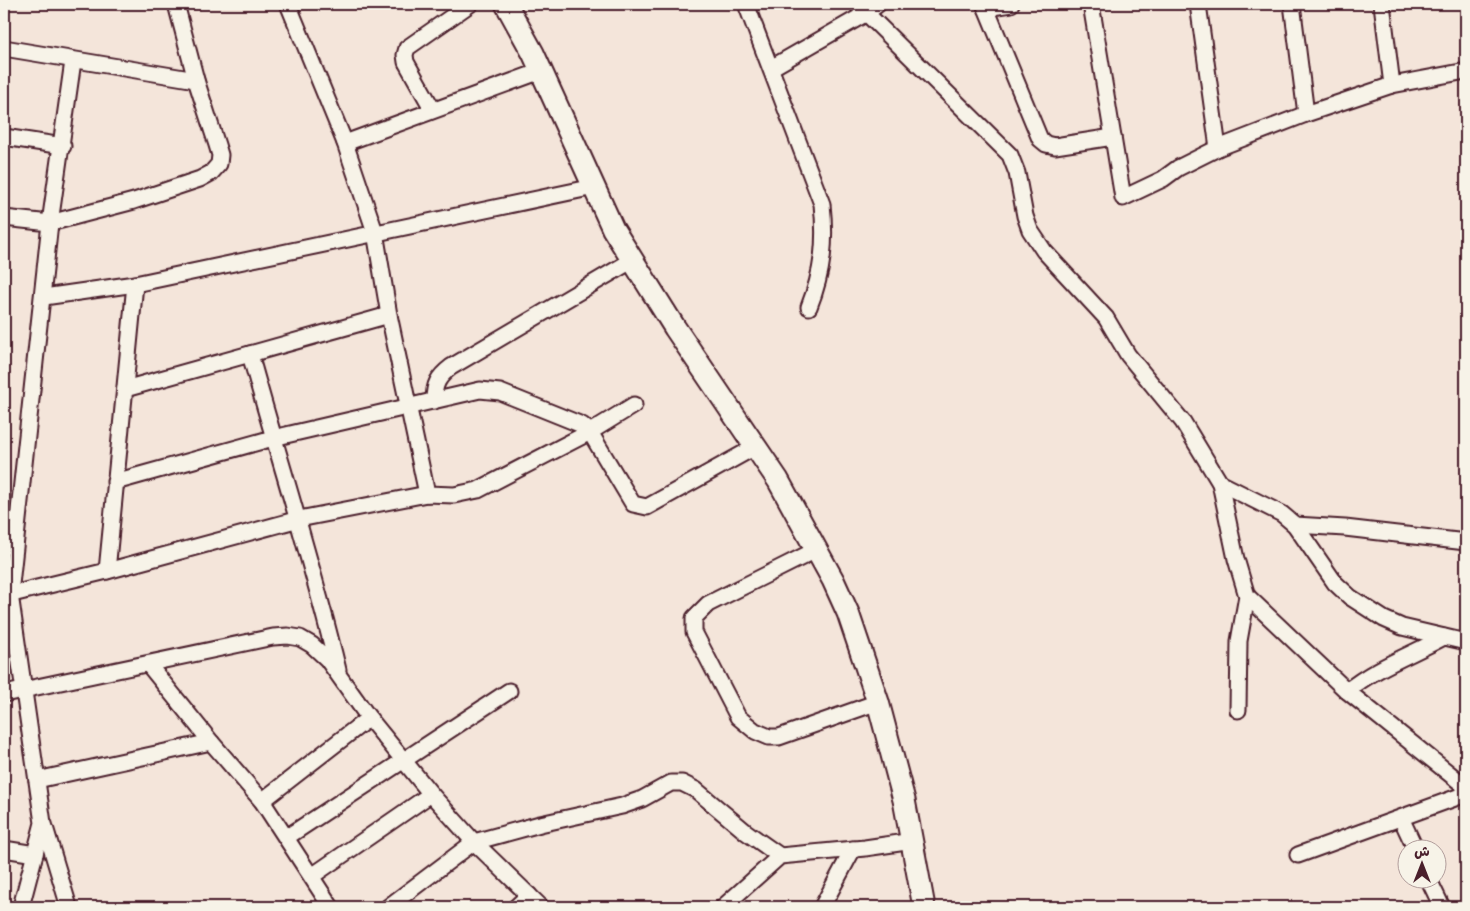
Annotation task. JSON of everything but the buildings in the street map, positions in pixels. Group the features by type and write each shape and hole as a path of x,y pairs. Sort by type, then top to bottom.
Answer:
{"street":[{"path":"4,218 50,223 134,201 200,179 219,164 220,155 196,80 176,4"},
{"path":"288,4 345,143 375,232 426,494"},
{"path":"433,110 406,62 407,48 470,4"},
{"path":"506,4 541,71 613,229 632,261 778,480 848,614 878,702 913,841 924,907"},
{"path":"746,4 822,204 825,234 823,261 809,307"},
{"path":"771,68 861,9 878,4"},
{"path":"1011,4 985,6 1040,139 1055,146 1113,137"},
{"path":"1090,4 1123,198 1163,179 1178,168 1218,148 1306,114 1392,85 1466,71"},
{"path":"1198,4 1218,148"},
{"path":"1292,4 1306,114"},
{"path":"1382,4 1392,85"},
{"path":"861,9 1010,155 1017,173 1024,216 1030,230 1044,250 1106,318 1128,355 1183,422 1220,483 1236,559 1247,596 1239,642 1238,710"},
{"path":"4,48 196,80"},
{"path":"68,907 43,823 25,690 7,595 44,297 50,223 63,146 73,61"},
{"path":"345,143 541,71"},
{"path":"4,137 63,146"},
{"path":"44,297 136,284 594,187"},
{"path":"434,401 434,389 437,380 451,367 632,261"},
{"path":"106,571 136,284"},
{"path":"125,389 390,315"},
{"path":"250,354 273,438 300,519 340,680"},
{"path":"115,482 273,438 408,406 490,390 567,418 590,432 633,504 640,508 647,508 755,447"},
{"path":"7,595 106,571 300,519 426,494 454,495 478,490 590,432 634,405"},
{"path":"1220,483 1282,514 1295,525 1325,571 1350,596 1384,619 1402,627 1466,642"},
{"path":"1295,525 1344,528 1466,542"},
{"path":"816,550 708,604 694,618 694,632 738,717 755,731 769,737 779,737 878,702"},
{"path":"1247,596 1347,691 1466,787"},
{"path":"4,694 288,636 300,638 312,644 327,659 340,680 369,718 431,794 474,842 541,907"},
{"path":"1347,691 1364,676 1444,637"},
{"path":"148,664 262,801 287,837 330,907"},
{"path":"287,837 402,759 509,691"},
{"path":"262,801 369,718"},
{"path":"37,780 211,742"},
{"path":"388,907 474,842 540,824 622,806 642,799 671,783 682,783 696,790 746,832 780,856"},
{"path":"312,876 431,794"},
{"path":"1298,854 1466,794"},
{"path":"1401,818 1410,838"},
{"path":"21,907 43,823"},
{"path":"723,907 780,856 913,841"},
{"path":"4,849 35,854"},
{"path":"822,907 853,849"},
{"path":"1433,888 1442,907"},
{"path":"516,907 529,895"}]}
